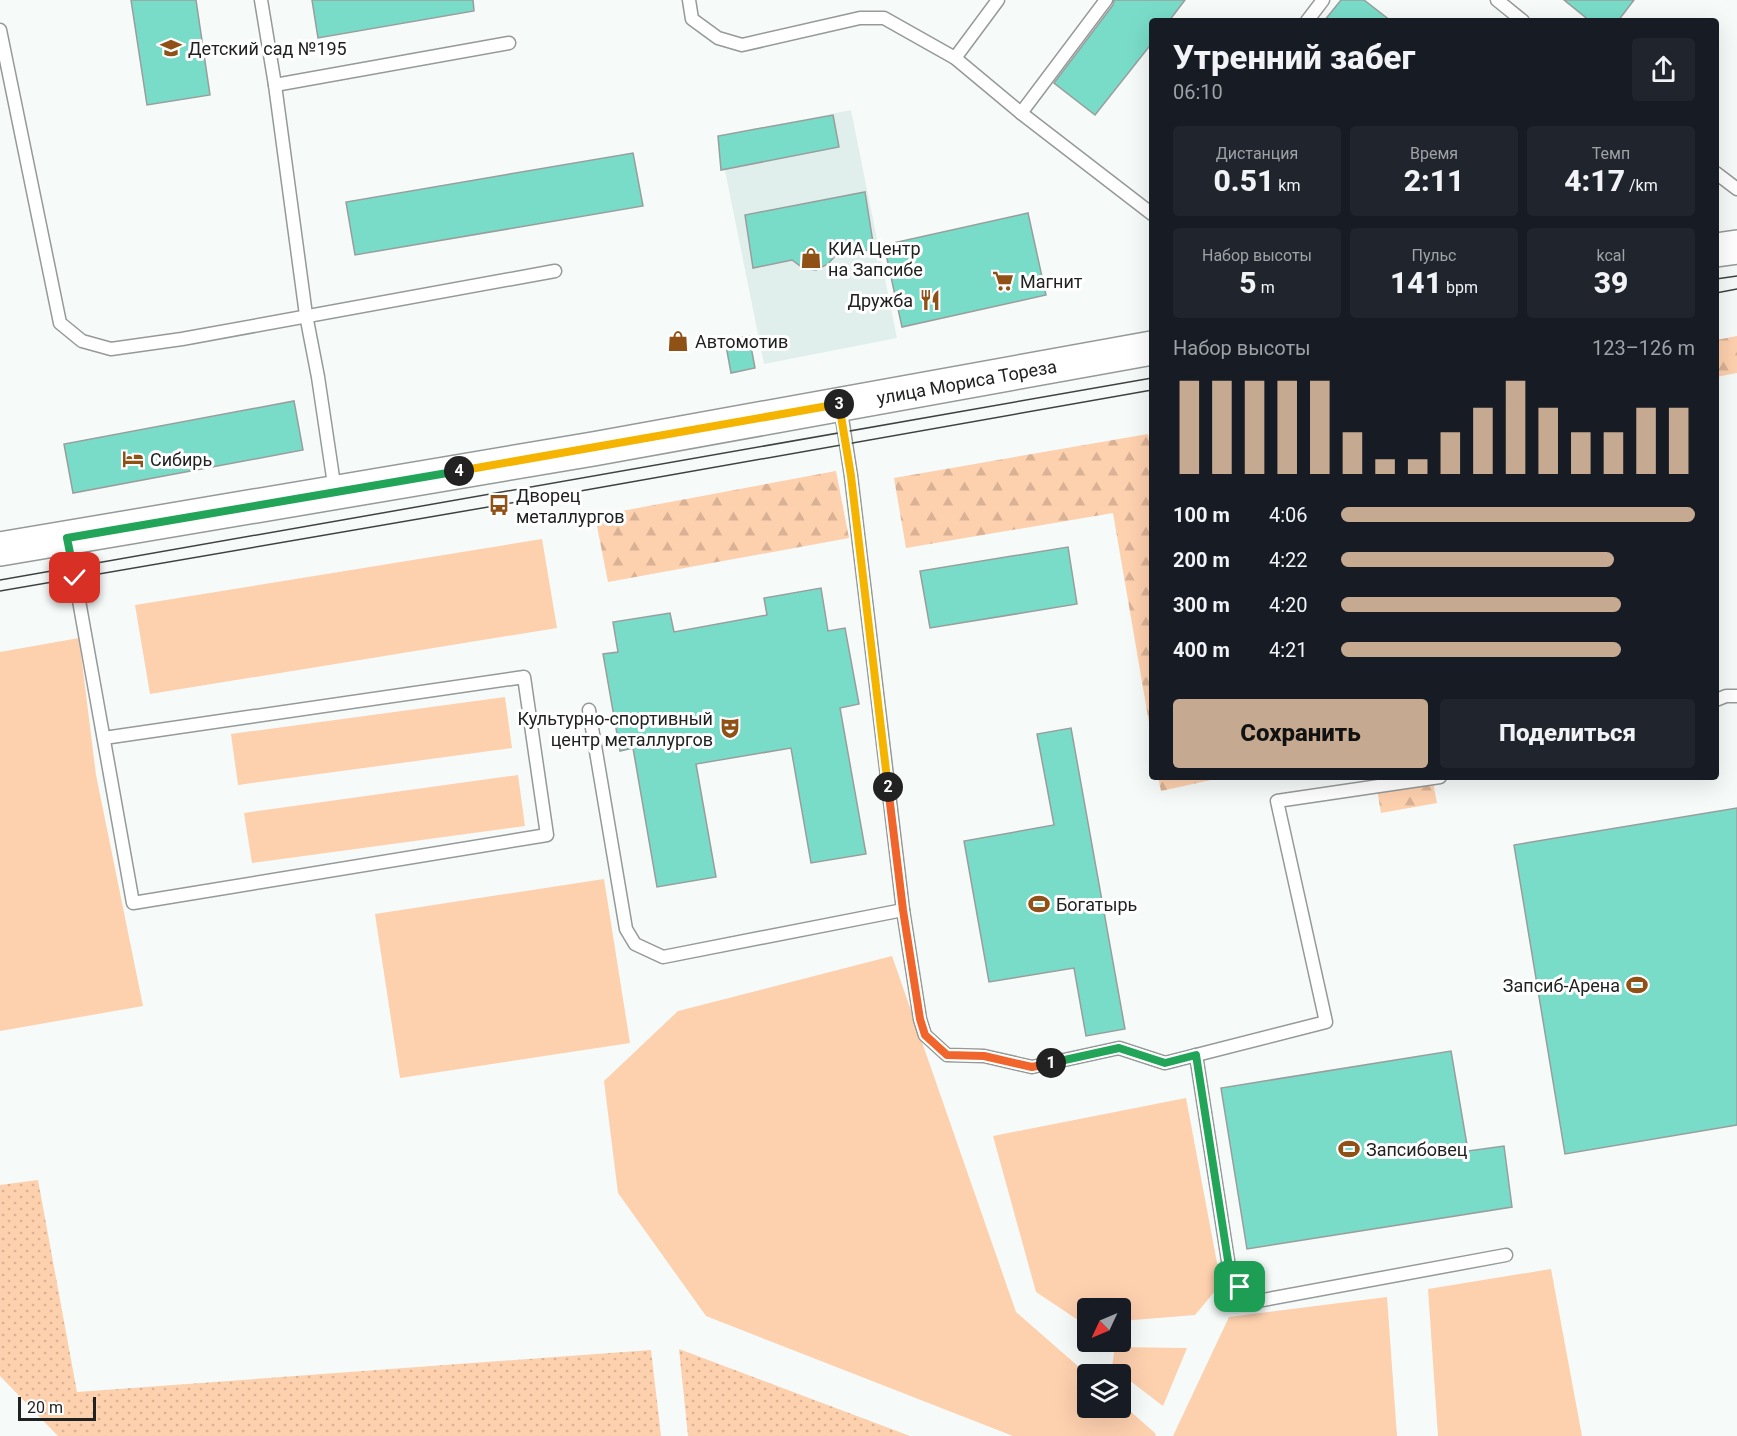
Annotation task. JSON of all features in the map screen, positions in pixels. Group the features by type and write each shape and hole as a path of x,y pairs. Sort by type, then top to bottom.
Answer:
{"street":[{"path":"1719,250 1737,247"},
{"name":"улица Мориса Тореза","path":"0,549 593,449 1149,349"}],"lane":[{"path":"261,0 275,85 306,315 318,377 335,492"},
{"path":"689,0 692,19 718,38 742,45 860,18 884,18 955,58 1021,113 1149,212"},
{"path":"955,58 998,0"},
{"path":"1021,113 1106,0"},
{"path":"1309,18 1323,0"},
{"path":"1497,0 1519,18"},
{"path":"0,30 60,323 82,341 111,349 182,339 555,271"},
{"path":"275,85 509,44"},
{"path":"1719,175 1737,189"},
{"path":"840,404 851,476 903,910 920,1019 925,1035 947,1055 984,1056 1032,1067 1119,1048 1165,1063 1326,1022 1277,801 1420,780"},
{"path":"67,538 133,903 547,836 524,678 104,738"},
{"path":"1719,699 1737,696"},
{"path":"589,710 626,929 635,944 663,957 903,910"},
{"path":"1196,1055 1229,1267 1240,1287 1263,1300 1506,1255"}],"shaded area":[{"path":"851,110 897,338 764,364 718,136"}],"green space":[{"path":"1737,336 1737,373 1719,376 1719,339"},
{"path":"1148,434 1149,723 1113,513 906,548 894,478"},
{"path":"836,471 849,538 608,582 595,516"},
{"path":"542,539 557,628 150,694 135,605"},
{"path":"79,638 96,775 143,1006 0,1031 0,652"},
{"path":"505,697 512,748 238,785 231,734"},
{"path":"518,775 525,826 252,863 244,813"},
{"path":"1159,780 1211,780 1161,791"},
{"path":"1376,780 1433,780 1437,803 1381,813"},
{"path":"604,879 630,1043 400,1078 375,914"},
{"path":"892,956 1016,1312 1077,1365 1077,1418 1131,1418 1131,1412 1156,1434 1155,1436 1013,1436 706,1316 618,1193 604,1081 678,1011"},
{"path":"1186,1098 1221,1284 1195,1315 1131,1320 1131,1298 1077,1298 1077,1319 1036,1292 993,1136"},
{"path":"38,1180 77,1392 651,1350 661,1436 58,1436 0,1376 0,1185"},
{"path":"1551,1269 1582,1436 1438,1436 1428,1289"},
{"path":"1387,1297 1397,1436 1173,1436 1229,1317"},
{"path":"1131,1347 1187,1348 1163,1406 1131,1382 1131,1364 1112,1364 1114,1352 1131,1352"},
{"path":"679,1349 910,1436 688,1436"}],"building":[{"name":"Детский сад №195","path":"131,0 196,0 210,95 147,105"},
{"path":"312,0 473,0 474,11 318,38"},
{"path":"1114,0 1185,0 1171,18 1149,18 1149,47 1095,115 1054,83 1113,5"},
{"path":"1341,0 1364,0 1387,18 1326,18"},
{"path":"1564,0 1634,0 1620,18 1586,18"},
{"path":"833,115 839,147 721,170 718,136"},
{"path":"633,153 643,206 355,255 346,202"},
{"path":"865,192 874,249 836,255 828,264 816,270 803,268 792,260 753,268 745,215"},
{"path":"1028,213 1046,295 902,327 884,245"},
{"path":"749,336 755,368 731,373 725,340"},
{"path":"294,401 303,450 73,493 64,444"},
{"path":"1068,547 1077,604 930,628 920,571"},
{"name":"Культурно-спортивный центр металлургов","path":"821,588 828,631 845,628 859,704 840,708 866,854 811,863 791,748 696,764 716,877 657,887 633,748 620,751 603,654 618,652 613,622 670,613 674,632 767,615 764,598"},
{"name":"Богатырь","path":"1071,728 1125,1029 1086,1036 1074,968 989,982 964,841 1054,825 1037,734"},
{"name":"Запсиб-Арена","path":"1737,808 1737,1125 1565,1154 1514,845"},
{"name":"Запсибовец","path":"1451,1051 1468,1151 1504,1146 1512,1207 1247,1249 1221,1088"}],"tram line":[{"path":"1719,279 1737,276"},
{"path":"1719,292 1737,289"},
{"path":"0,580 1149,379"},
{"path":"0,591 1149,391"}],"place":[{"name":"Детский сад №195","path":"171,48"},
{"name":"КИА Центр на Запсибе","path":"811,258"},
{"name":"Магнит","path":"1003,281"},
{"name":"Дружба","path":"930,300"},
{"name":"Автомотив","path":"678,341"},
{"name":"Сибирь","path":"133,459"},
{"name":"Дворец металлургов","path":"499,505"},
{"name":"Культурно-спортивный центр металлургов","path":"730,728"},
{"name":"Богатырь","path":"1039,904"},
{"name":"Запсиб-Арена","path":"1637,985"},
{"name":"Запсибовец","path":"1349,1149"}],"route":[{"path":"75,578 67,538 593,449 840,404 851,476 903,910 920,1019 925,1035 947,1055 984,1056 1032,1067 1119,1048 1165,1063 1196,1055 1229,1267 1240,1287"}]}
